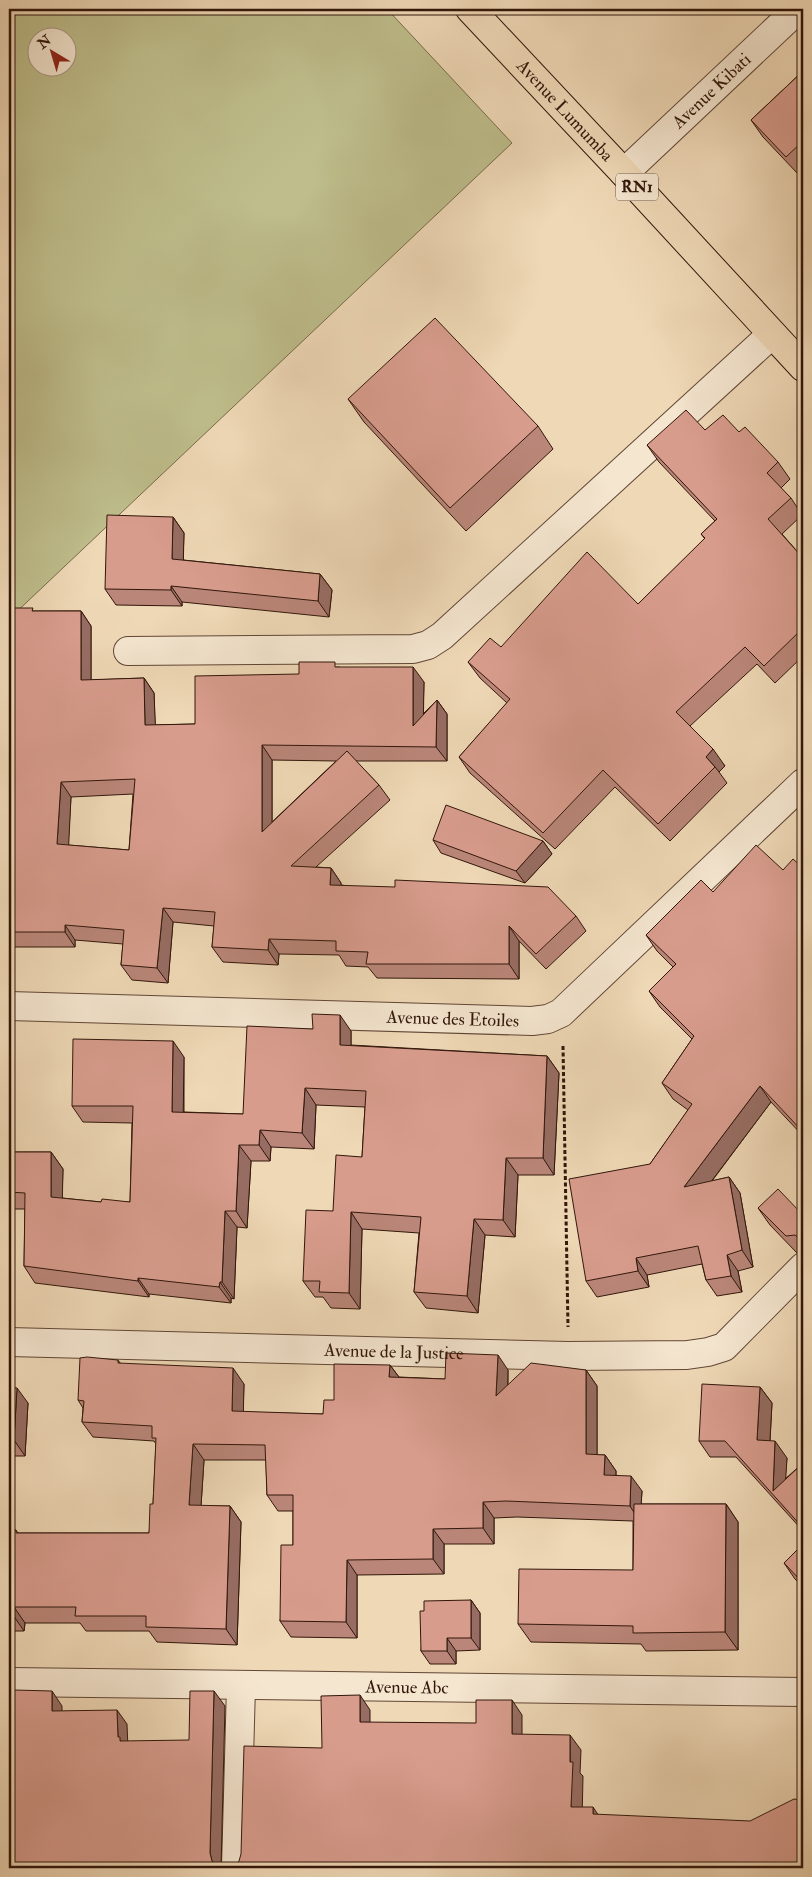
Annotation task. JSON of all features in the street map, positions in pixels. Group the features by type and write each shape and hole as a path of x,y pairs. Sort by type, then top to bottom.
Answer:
{"highway":[{"name":"Avenue Lumumba","path":"470,9 624,172 803,367"}],"street":[{"name":"Avenue Kibati","path":"624,172 798,9"},
{"path":"128,651 413,649 428,645 442,636 772,334"},
{"name":"Avenue des Etoiles","path":"9,1006 548,1019 561,1013 803,783"},
{"name":"Avenue de la Justice","path":"9,1342 568,1356 687,1355 708,1352 724,1347 803,1267"},
{"name":"Avenue Abc","path":"9,1682 803,1692"},
{"path":"236,1868 241,1686"}],"path":[{"path":"561,1013 564,1069 568,1356"}],"shaded area":[{"path":"9,9 387,9 512,143 9,619"}],"building":[{"path":"803,71 803,141 786,157 751,120"},
{"path":"435,318 538,426 450,508 348,399"},
{"path":"686,410 705,430 723,415 739,432 745,427 778,462 767,473 791,498 768,519 803,558 803,628 764,666 745,647 676,712 713,749 706,757 715,767 658,824 603,770 543,833 459,757 510,699 468,662 490,638 501,647 587,552 638,604 705,538 701,534 717,519 647,445"},
{"path":"107,515 173,517 172,559 320,574 318,601 171,586 171,590 105,589"},
{"path":"9,608 33,608 32,611 81,611 81,680 144,678 145,725 195,724 195,676 299,674 299,662 335,662 335,667 413,667 413,726 437,700 436,747 262,745 262,832 347,751 379,785 291,866 331,868 330,885 395,887 395,880 548,887 576,916 536,954 509,926 509,964 366,964 368,952 336,951 336,941 269,939 268,950 212,947 215,912 163,908 157,968 121,965 124,930 65,925 65,932 9,932","holes":["135,779 129,850 57,844 61,782"]},
{"path":"446,805 543,841 516,871 433,840"},
{"path":"756,845 783,870 793,859 803,868 803,1132 760,1086 684,1187 729,1177 742,1250 727,1255 731,1276 706,1280 698,1246 636,1258 638,1271 586,1281 569,1179 650,1164 692,1104 662,1083 694,1036 649,991 676,964 646,935 701,880 713,892"},
{"path":"312,1014 340,1015 340,1045 547,1056 543,1158 506,1158 503,1220 474,1219 467,1296 414,1292 421,1217 351,1212 349,1293 319,1292 320,1281 303,1281 306,1210 333,1211 336,1155 362,1157 366,1091 305,1088 302,1133 260,1130 259,1145 239,1145 236,1211 225,1211 222,1282 220,1282 219,1287 138,1278 138,1281 24,1266 25,1193 9,1192 9,1152 51,1152 51,1197 101,1202 102,1199 130,1202 133,1106 72,1106 73,1039 173,1041 172,1112 243,1114 247,1026 313,1029"},
{"path":"778,1189 803,1215 803,1241 795,1235 786,1236 758,1208"},
{"path":"446,1353 498,1355 496,1396 531,1363 586,1370 586,1454 605,1455 604,1475 631,1476 630,1506 506,1501 483,1502 483,1528 433,1529 433,1559 347,1560 346,1622 280,1621 281,1545 293,1545 293,1495 267,1495 265,1445 193,1444 189,1505 230,1506 226,1629 146,1627 146,1616 75,1616 76,1607 14,1607 13,1615 9,1615 9,1530 16,1530 16,1533 149,1533 150,1504 153,1504 156,1438 152,1438 152,1426 82,1422 84,1401 78,1400 80,1358 118,1360 118,1363 233,1368 232,1411 323,1414 324,1400 334,1400 334,1364 390,1365 389,1377 445,1379"},
{"path":"702,1384 760,1387 757,1440 775,1441 773,1491 803,1463 803,1528 725,1441 699,1441"},
{"path":"9,1387 17,1388 14,1440 9,1440"},
{"path":"634,1504 726,1504 725,1632 633,1633 633,1626 518,1624 519,1569 633,1570"},
{"path":"803,1544 803,1583 784,1563"},
{"path":"471,1600 471,1638 447,1638 447,1651 421,1651 420,1611 424,1611 424,1601"},
{"path":"14,1690 52,1691 52,1711 117,1710 118,1737 120,1737 120,1741 189,1740 190,1691 214,1691 210,1853 212,1861 218,1867 223,1868 9,1868 9,1698 14,1698"},
{"path":"360,1695 360,1722 476,1723 476,1700 512,1700 512,1734 570,1735 570,1762 573,1762 571,1807 593,1807 593,1814 750,1821 794,1799 803,1800 803,1868 226,1868 233,1867 239,1861 241,1854 244,1746 322,1748 321,1696"}]}
